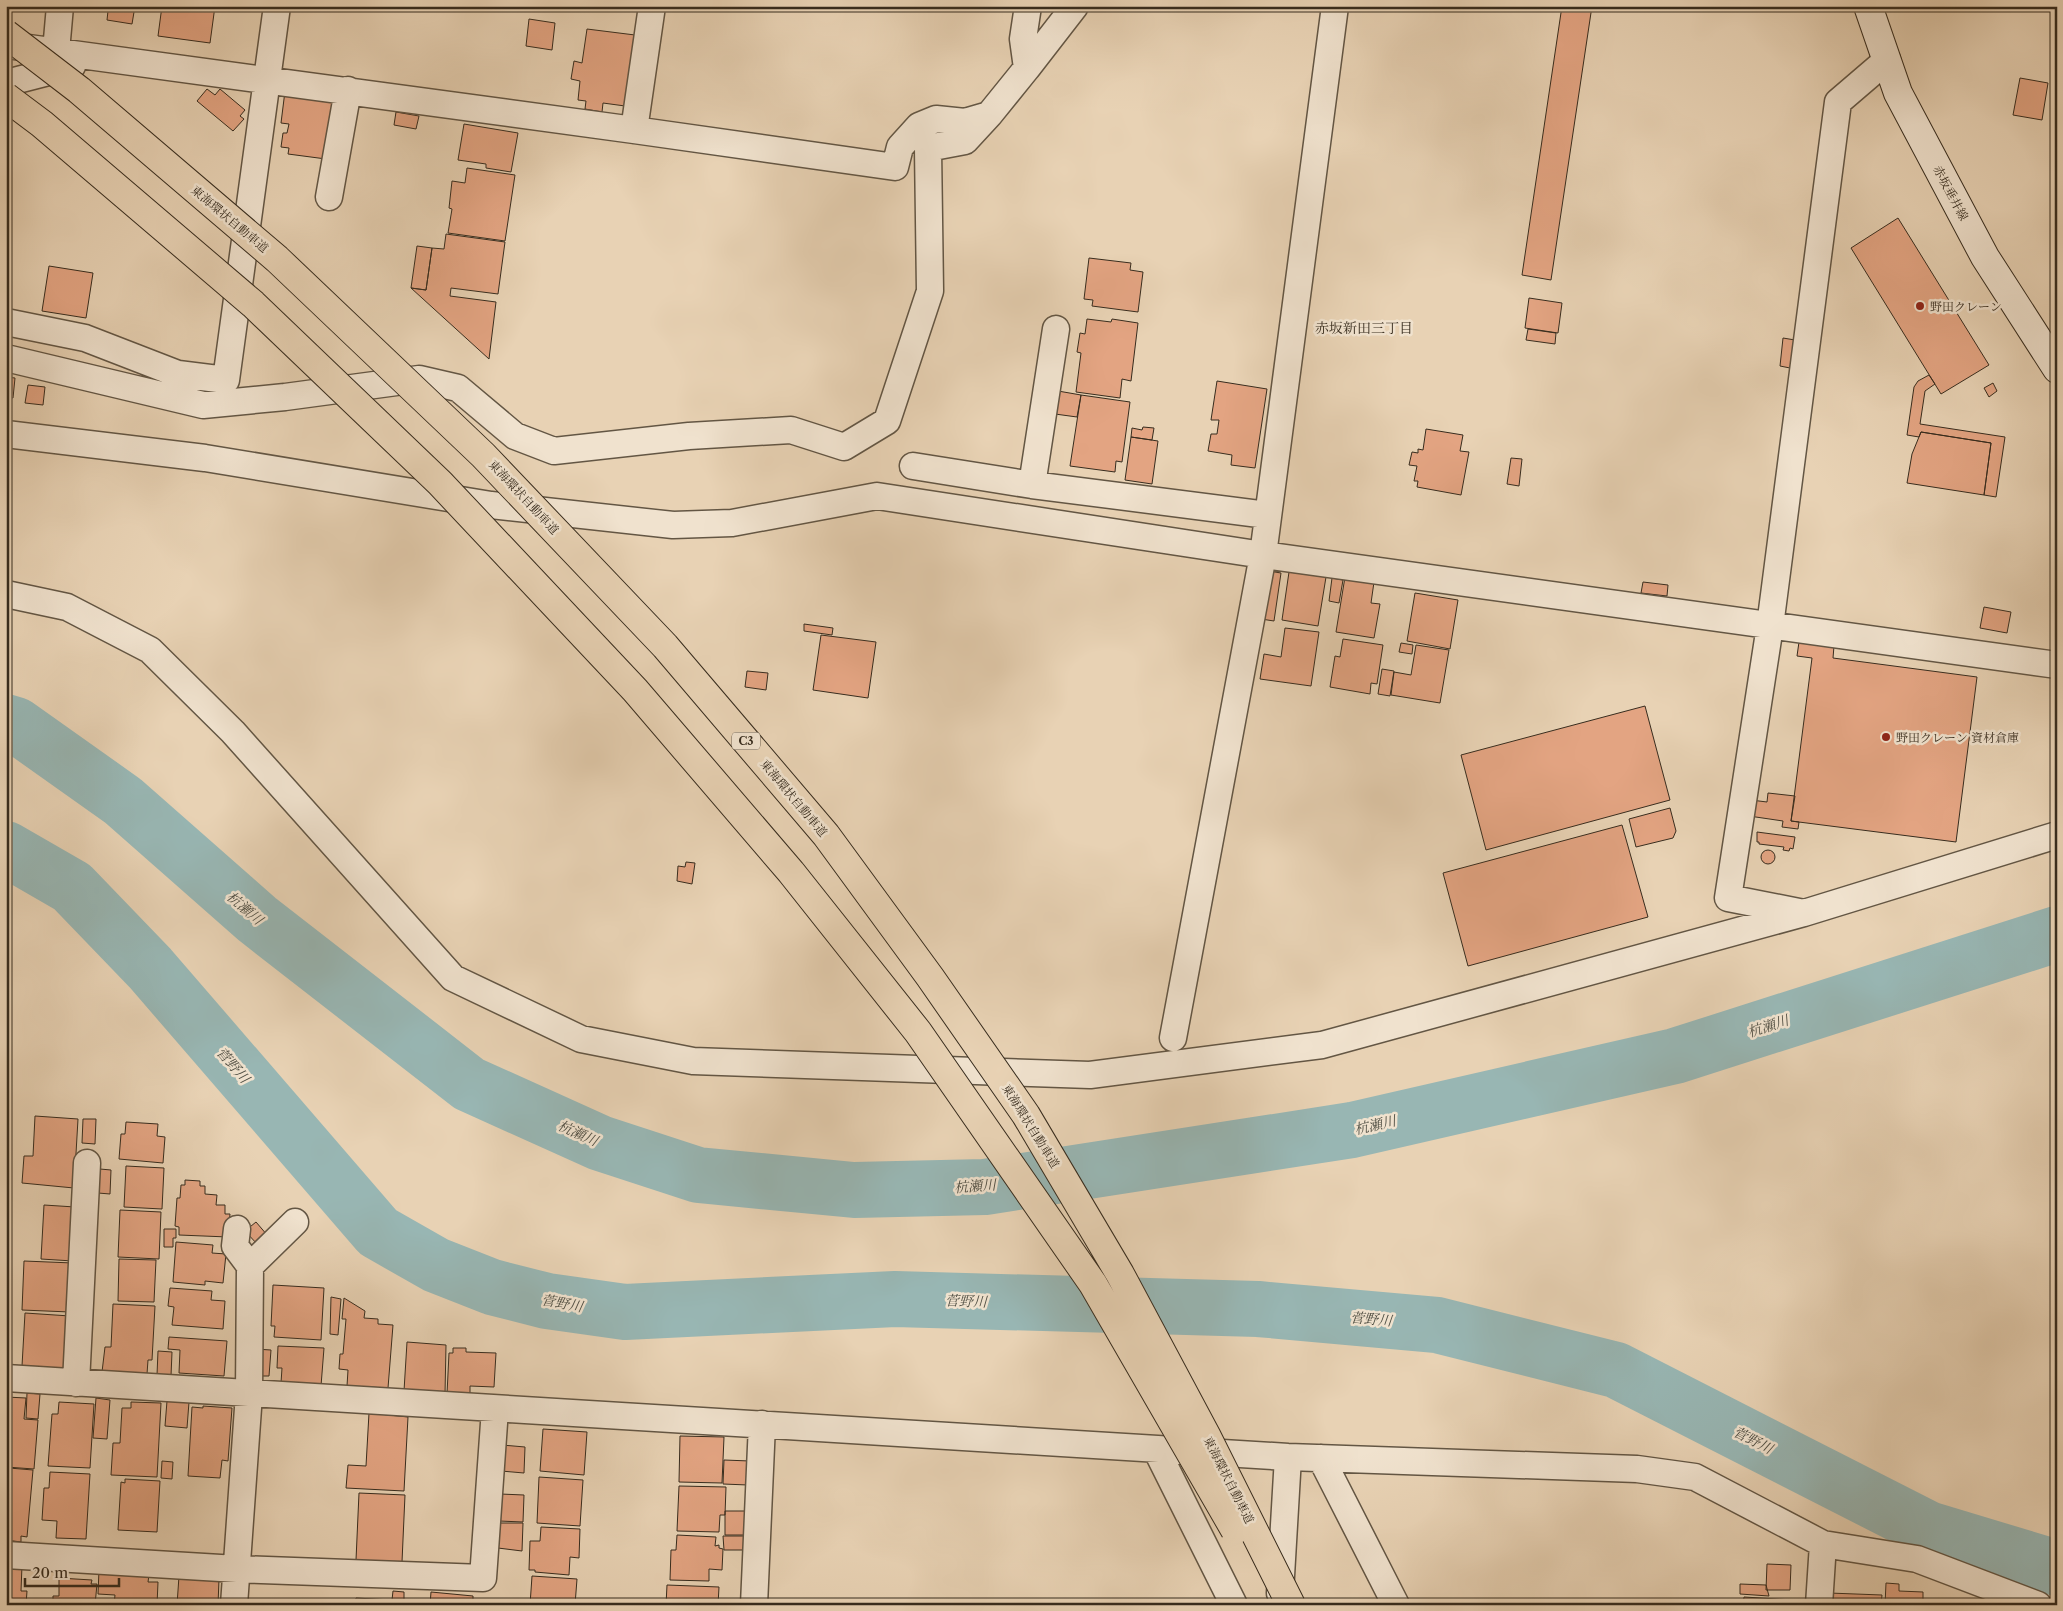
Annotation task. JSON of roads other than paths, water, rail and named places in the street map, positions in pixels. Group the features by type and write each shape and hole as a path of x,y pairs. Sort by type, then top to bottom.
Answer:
{"highway":[{"name":"東海環状自動車道","path":"6,34 79,90 277,259 483,455 665,646 826,835 930,977 1026,1115 1120,1274 1206,1435 1291,1605"},
{"name":"東海環状自動車道","path":"6,96 42,124 253,304 440,483 635,690 791,872 918,1032 1093,1284 1279,1605"}],"main road":[{"name":"赤坂垂井線","path":"1868,6 1898,93 1985,257 2057,369"}],"street":[{"path":"56,51 60,6"},
{"path":"6,322 85,338 178,374 226,380 277,6"},
{"path":"634,130 652,6"},
{"path":"1027,68 1023,38 1028,6"},
{"path":"6,358 203,405 285,398 419,379 458,388 514,436 554,451 689,436 791,430 844,447 886,421 930,290 928,148 966,141 1027,68 1075,6"},
{"path":"1173,1038 1263,555 1335,6"},
{"path":"6,45 348,90 895,167 900,147 919,126 936,119 965,122 989,115"},
{"path":"6,83 104,58"},
{"path":"1804,913 1728,898 1770,626 1838,102 1887,60"},
{"path":"329,197 348,90"},
{"path":"1032,485 1056,329"},
{"path":"6,434 205,458 491,505 673,525 732,523 877,496 1263,555 2057,665"},
{"path":"914,466 1032,485 1267,515"},
{"path":"6,594 67,607 150,650 233,732 453,978 581,1039 693,1061 1090,1075 1302,1048 1331,1042 1804,913 2057,835"},
{"path":"76,1383 88,1163"},
{"path":"250,1266 295,1222"},
{"path":"234,1605 249,1394 250,1266 234,1246 237,1229"},
{"path":"6,1378 1288,1457 1637,1469 1695,1477 1823,1544 1917,1559 2038,1605"},
{"path":"6,1555 237,1569 483,1578 495,1409"},
{"path":"754,1605 762,1424"},
{"path":"1156,1449 1234,1605"},
{"path":"1279,1605 1288,1457"},
{"path":"1321,1458 1396,1605"},
{"path":"1819,1605 1823,1544"}],"waterway":[{"name":"杭瀬川","path":"6,722 16,725 123,801 257,919 469,1084 600,1143 698,1175 854,1190 985,1187 1352,1130 1675,1056 2057,934"},
{"name":"菅野川","path":"6,849 72,887 150,968 378,1232 436,1265 492,1287 547,1301 625,1312 895,1299 1258,1309 1437,1325 1616,1370 1928,1529 2057,1568"}],"place":[{"name":"野田クレーン","path":"1920,306"},
{"name":"野田クレーン 資材倉庫","path":"1886,737"}],"district":[{"name":"赤坂新田三丁目","path":"1364,328"}]}
